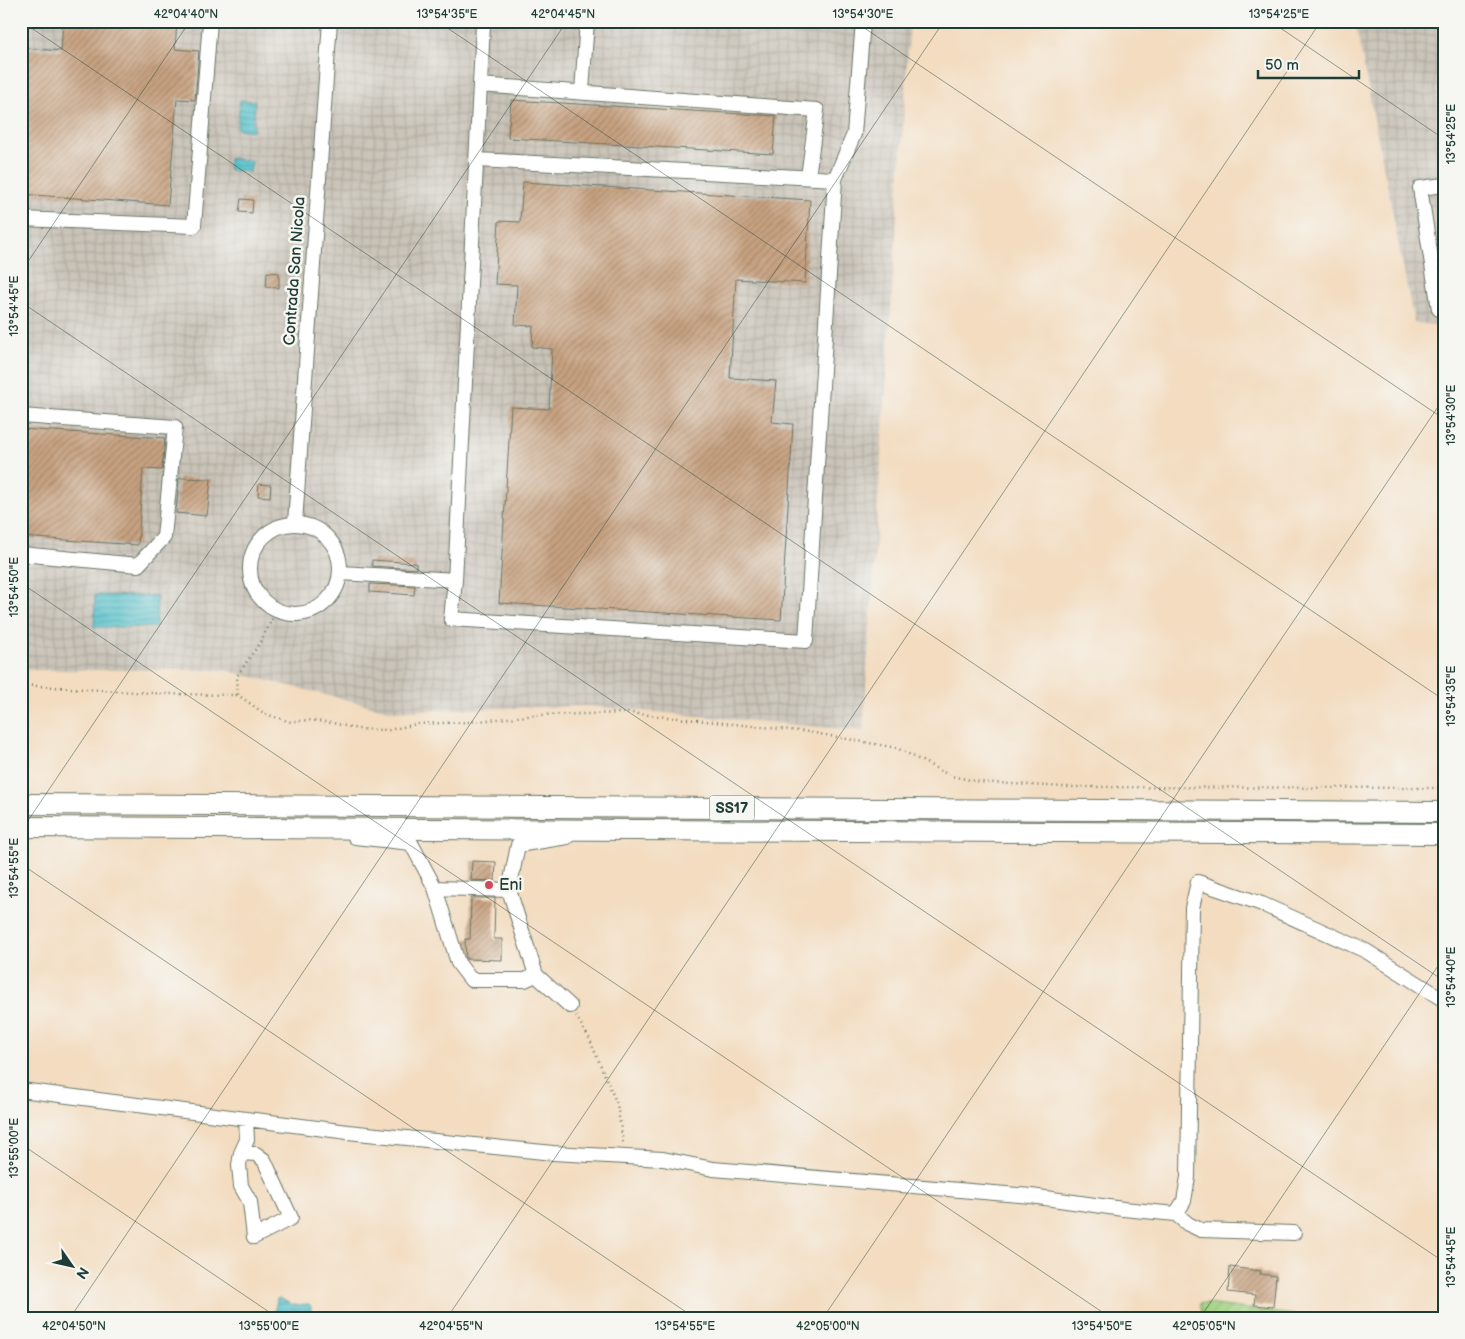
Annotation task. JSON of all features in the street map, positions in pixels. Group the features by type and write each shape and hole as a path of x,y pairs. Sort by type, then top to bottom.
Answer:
{"highway":[{"name":"SS17","path":"21,804 1444,812"},
{"name":"SS17","path":"21,827 1444,834"}],"street":[{"path":"21,219 194,226 210,21"},
{"name":"Contrada San Nicola","path":"294,523 330,21"},
{"path":"486,21 483,25 455,580 451,619 806,641 835,178 854,134 863,21"},
{"path":"582,91 587,21"},
{"path":"480,85 582,91 817,110 808,177"},
{"path":"476,160 835,178"},
{"path":"1444,185 1420,188 1439,309 1444,310"},
{"path":"21,416 175,427 164,538 138,565 21,554"},
{"path":"294,523 305,524 325,534 337,551 340,573 334,593 327,601 318,608 298,614 277,610 266,603 257,593 251,580 250,566 253,553 264,536 281,525 294,523"},
{"path":"340,573 455,580"},
{"path":"288,829 411,843 435,888 458,963 471,980 524,980 536,975"},
{"path":"570,1006 536,975 509,890 518,845 609,830"},
{"path":"1176,1214 1184,1201 1188,1177 1192,908 1198,882 1262,904 1366,951 1444,1000"},
{"path":"435,888 509,890"},
{"path":"21,1090 246,1119 552,1153 663,1160 713,1170 1031,1196 1123,1209 1176,1214 1188,1224 1201,1230 1294,1233"},
{"path":"241,1153 256,1154 264,1160 291,1218 254,1237 250,1202 242,1186 239,1166 241,1153 247,1140 246,1119"}],"path":[{"path":"238,694 237,676 259,644 277,610"},
{"path":"21,685 166,694 238,694 265,714 291,722 308,720 358,729 389,730 417,724 537,716 630,713 810,732 897,748 951,776 980,782 1064,787 1444,788"},
{"path":"570,1006 589,1038 617,1104 625,1157"}],"shaded area":[{"path":"21,21 910,21 863,731 588,706 393,711 224,670 21,670"},
{"path":"1355,21 1444,21 1444,326 1414,323"}],"green space":[{"path":"1200,1303 1295,1315 1294,1318 1201,1318"}],"water":[{"path":"240,100 255,101 253,131 237,129"},
{"path":"229,158 252,161 250,172 228,170"},
{"path":"95,595 157,596 156,627 94,627"},
{"path":"279,1298 293,1305 309,1304 311,1307 311,1318 278,1318 274,1314 277,1299"}],"building":[{"path":"63,21 177,21 175,49 199,51 195,100 177,99 168,205 21,194 21,48 61,51"},
{"path":"511,100 776,116 773,154 508,138"},
{"path":"523,182 810,200 805,283 736,279 730,378 776,381 772,422 793,424 781,620 499,603 511,407 549,409 552,349 532,347 533,326 515,325 517,285 495,284 499,221 520,222"},
{"path":"241,199 253,200 252,213 239,212"},
{"path":"267,272 279,273 279,288 266,287"},
{"path":"21,429 165,438 162,470 143,469 138,545 21,537"},
{"path":"179,478 211,479 207,516 176,513"},
{"path":"259,484 271,485 270,497 258,496"},
{"path":"372,560 416,563 416,569 372,566"},
{"path":"370,584 415,586 414,595 370,592"},
{"path":"472,861 496,862 495,881 471,880"},
{"path":"471,898 495,898 494,939 502,939 502,960 466,959 465,939 470,939"},
{"path":"1230,1267 1261,1271 1260,1274 1276,1276 1273,1307 1254,1305 1255,1295 1228,1292"}],"place":[{"name":"Eni","path":"489,885"}]}
